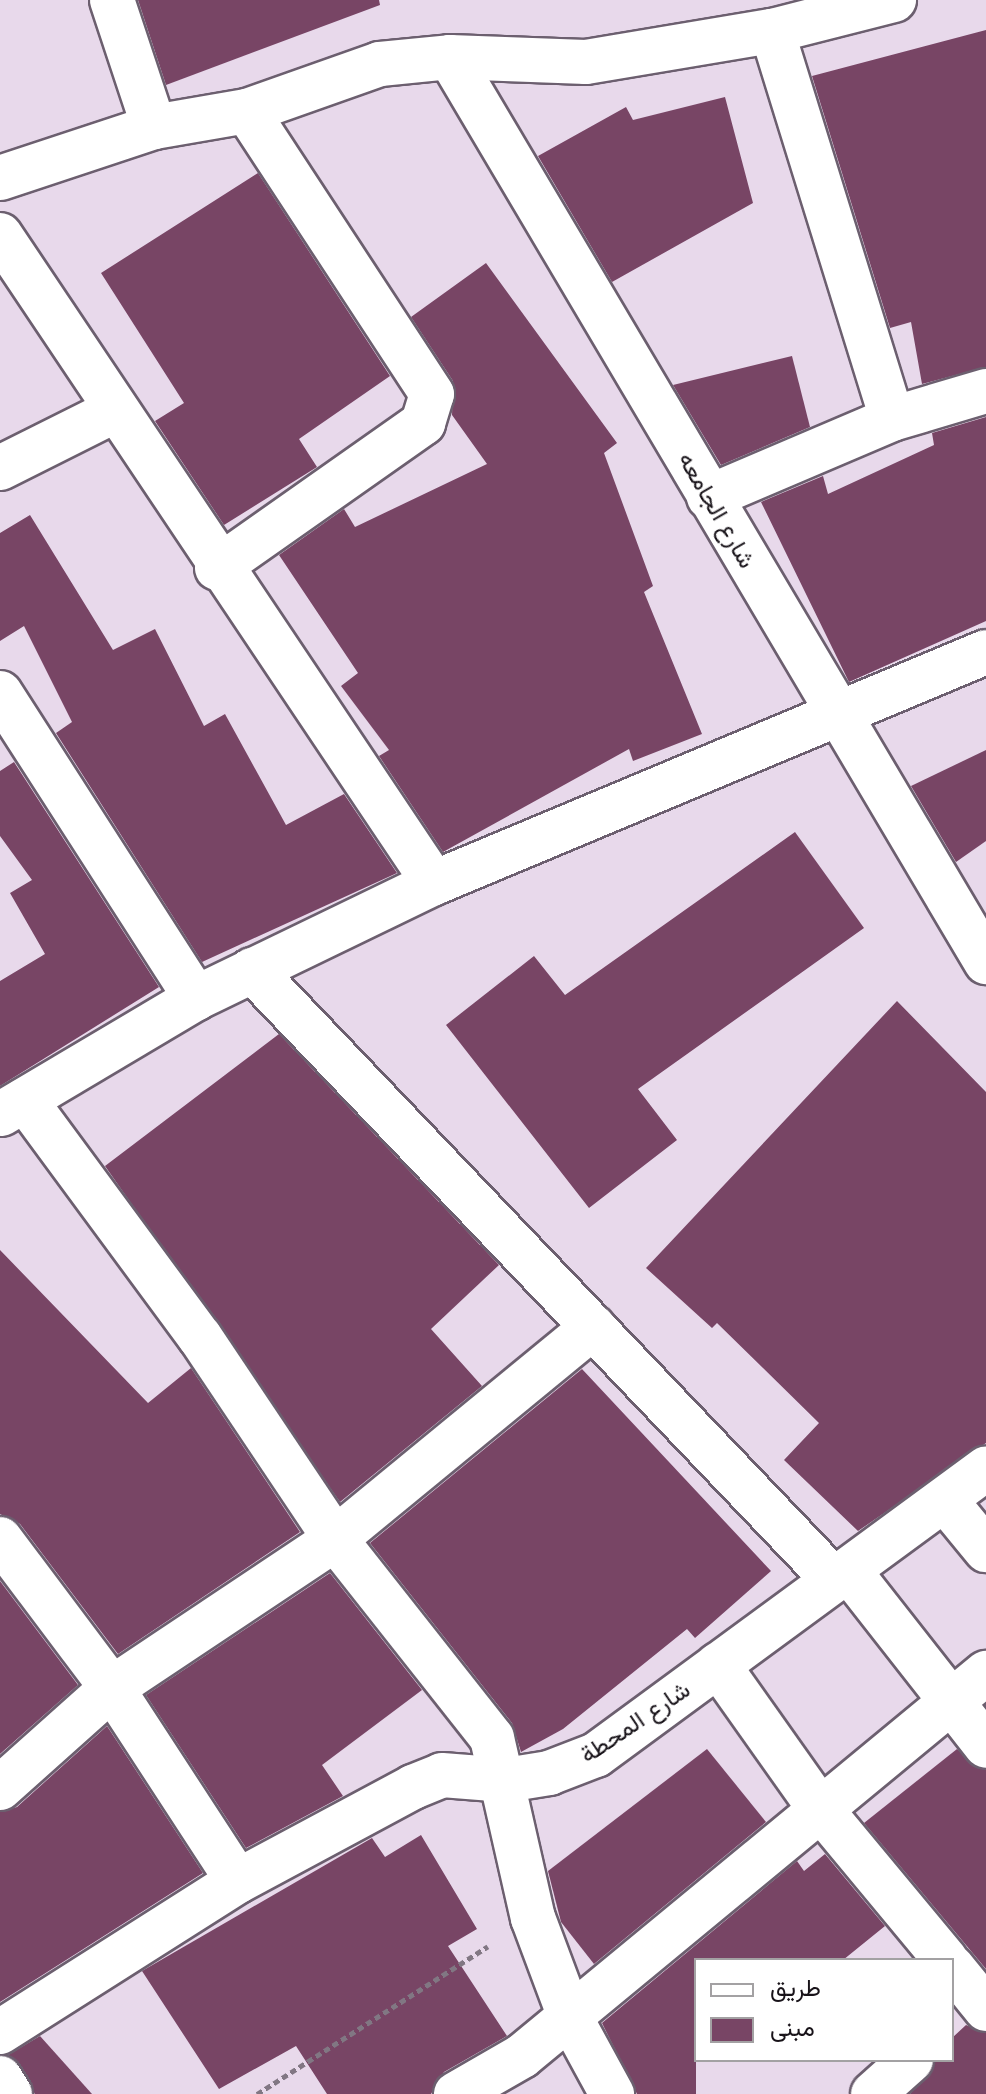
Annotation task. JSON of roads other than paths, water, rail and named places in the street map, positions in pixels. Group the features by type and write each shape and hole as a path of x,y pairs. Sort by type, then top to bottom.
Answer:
{"street":[{"path":"112,0 154,127"},
{"path":"0,178 154,127 247,111 380,64 450,57 586,62 772,31 894,0"},
{"path":"772,31 892,419"},
{"name":"شارع الجامعه","path":"450,57 836,716 986,962"},
{"path":"217,568 423,423 432,394 247,111"},
{"path":"0,235 217,568 434,883"},
{"path":"709,497 892,419 986,391"},
{"path":"0,468 114,411"},
{"path":"612,2094 570,2017 533,1918 506,1780 492,1738 335,1539 200,1337 12,1107 196,998 434,883 986,652"},
{"path":"0,693 196,998"},
{"path":"252,970 593,1327 841,1576 949,1697 986,1746"},
{"path":"0,1788 112,1688 335,1539 593,1327"},
{"name":"شارع المحطة","path":"0,2032 238,1881 442,1775 506,1780 596,1755 986,1468"},
{"path":"945,1500 986,1550"},
{"path":"0,1539 112,1688 238,1881"},
{"path":"718,1665 818,1806 944,1958"},
{"path":"456,2094 570,2017 949,1697 986,1673"},
{"path":"873,2094 909,2062"},
{"path":"0,2078 10,2094"}]}
